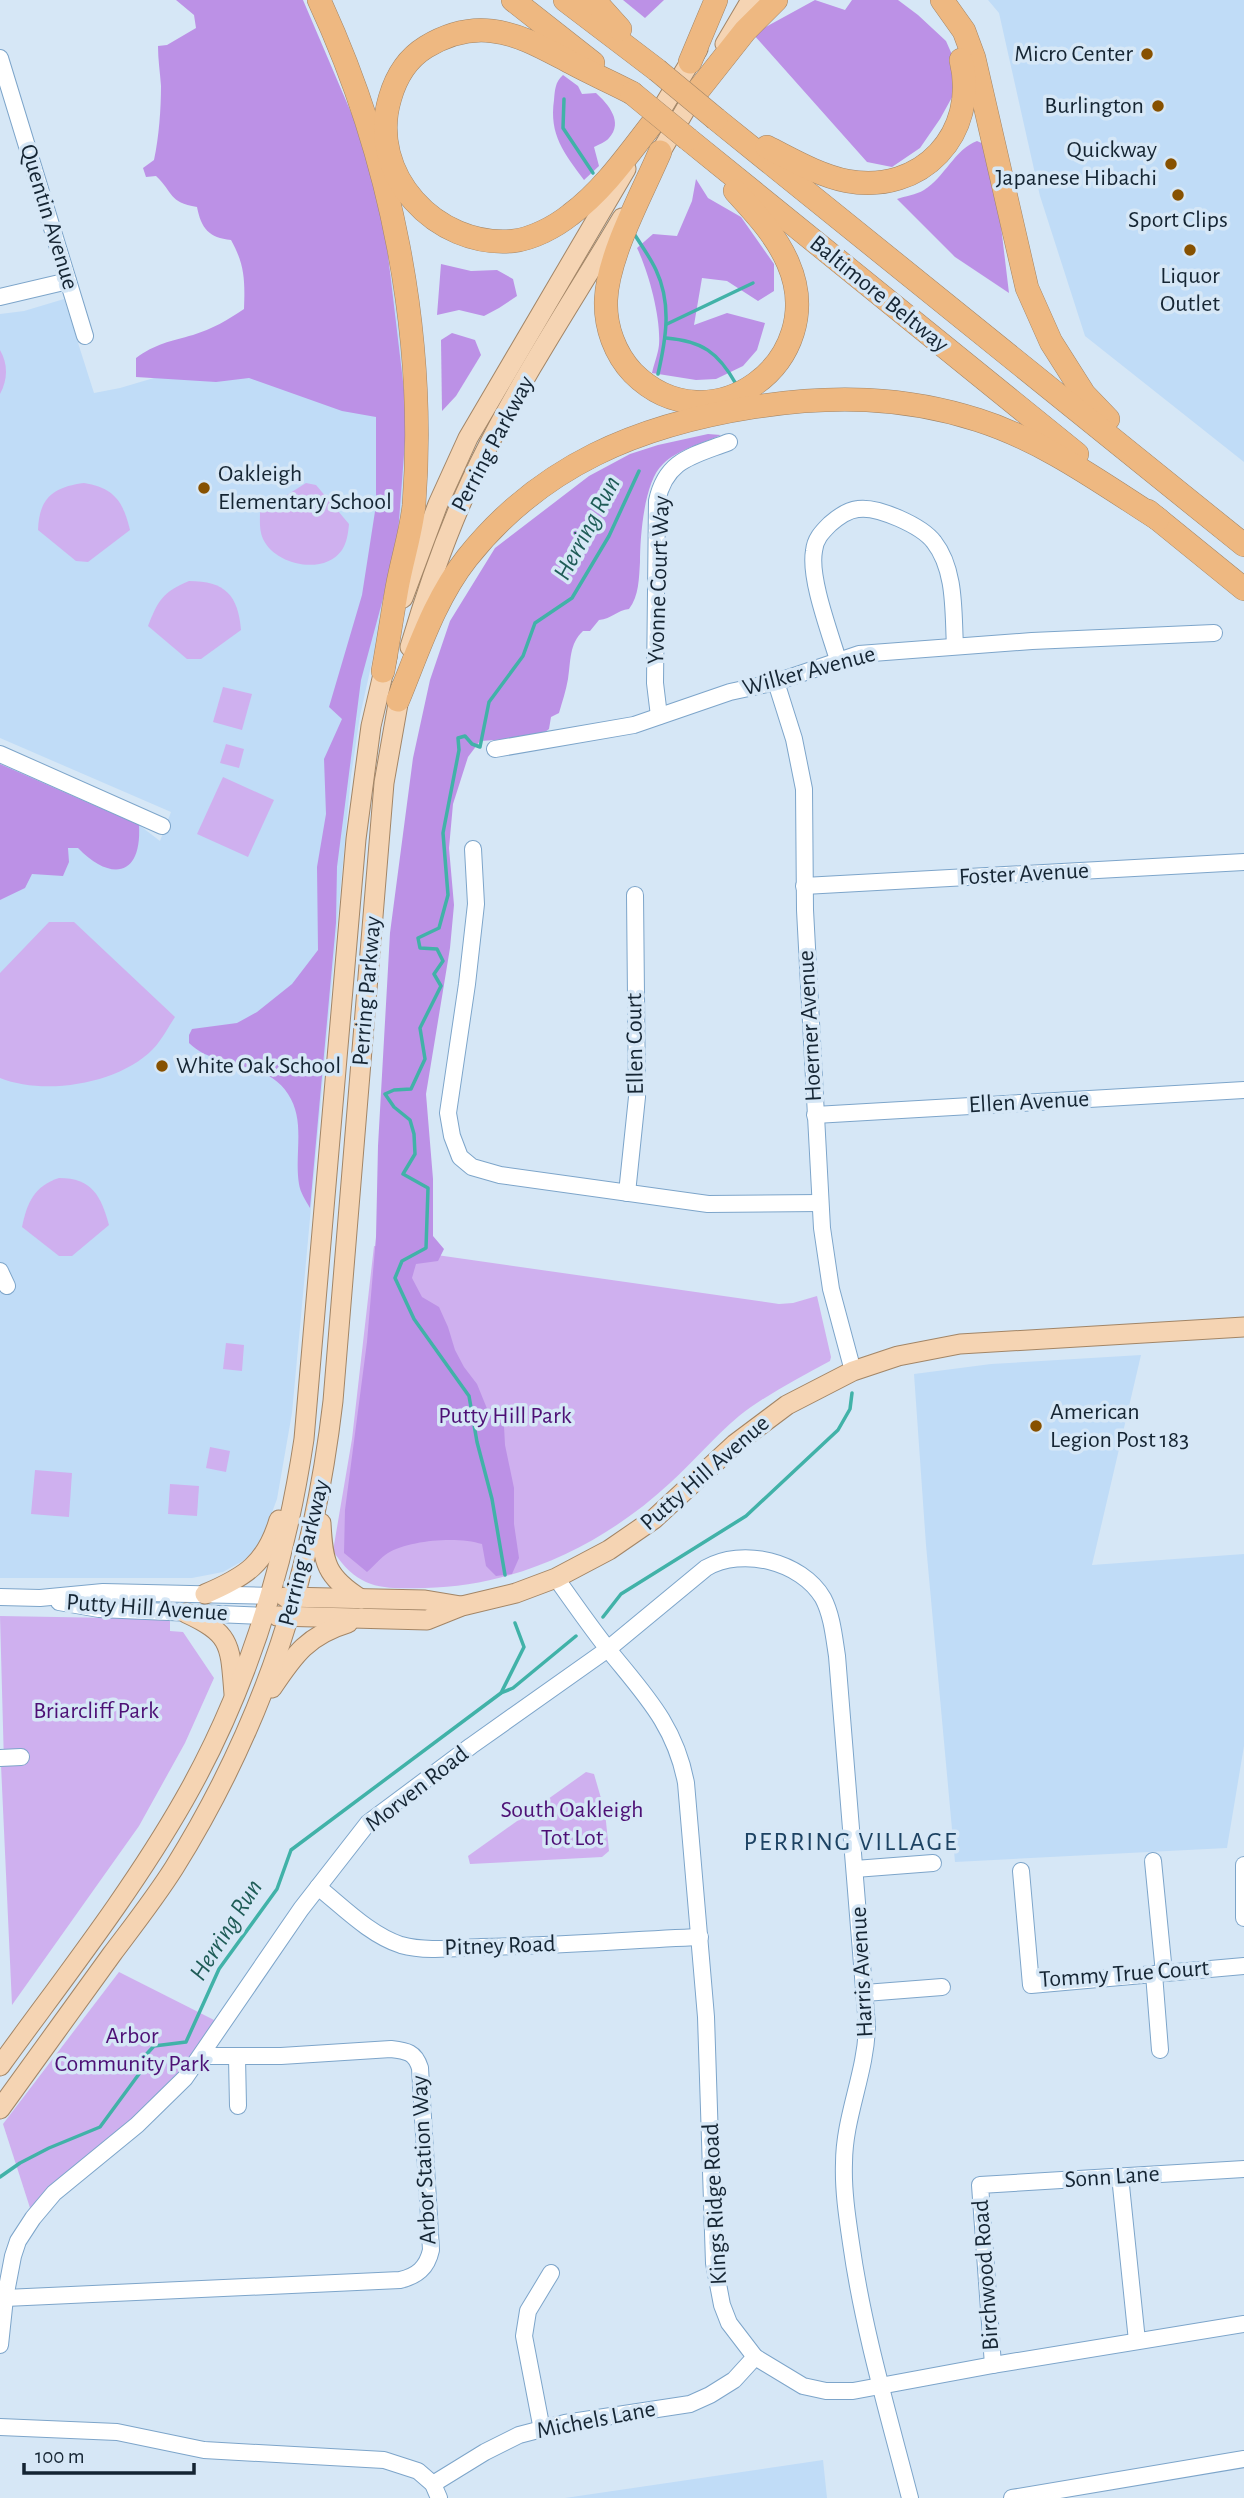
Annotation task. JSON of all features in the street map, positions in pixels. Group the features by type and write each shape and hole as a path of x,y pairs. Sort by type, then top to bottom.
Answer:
{"highway":[{"path":"319,0 357,94 380,169 400,263 412,345 416,427 414,507 383,671"},
{"name":"Baltimore Beltway","path":"513,0 632,93 1244,589"},
{"name":"Baltimore Beltway","path":"565,0 652,65 1244,545"},
{"path":"594,0 652,65"},
{"path":"690,62 716,0"},
{"path":"696,93 746,31 776,0"},
{"path":"716,119 799,165 848,181 880,183 922,169 935,158 954,132 960,118 965,90 964,73 952,35 922,0"},
{"path":"942,0 957,19 970,45 1019,259 1037,314 1051,342 1084,394 1168,482"},
{"path":"632,93 537,44 513,35 475,30 456,33 421,51 399,75 387,108 386,143 399,181 410,198 426,214 441,225 476,239 515,241 532,237 549,228 587,202 655,120"},
{"path":"660,152 618,248 608,282 606,313 610,331 621,358 628,367 657,391 687,401 717,401 733,397 749,388 772,371 781,359 795,326 796,292 788,262 766,226 695,145"},
{"path":"398,700 436,608 449,585 467,559 505,515 546,482 588,457 634,436 691,419 763,406 839,398 898,401 925,406 979,420 1031,441 1158,519"}],"main road":[{"name":"Perring Parkway","path":"0,2066 150,1855 206,1760 234,1698 272,1596 297,1490 304,1439 356,839 372,726 383,671 415,564 468,438 727,0"},
{"name":"Perring Parkway","path":"0,2109 173,1870 205,1813 257,1708 290,1617 320,1496 333,1401 384,783 408,655 433,573 487,448 751,0"},
{"name":"Putty Hill Avenue","path":"265,1616 427,1620 462,1606 516,1593 556,1578 609,1550 654,1520 735,1444 770,1416 853,1371 898,1356 941,1346 1244,1327"},
{"path":"205,1594 241,1577 266,1553 273,1539 304,1439"},
{"path":"320,1496 326,1563 336,1581 362,1599"},
{"name":"Putty Hill Avenue","path":"272,1596 425,1600 462,1606"},
{"path":"186,1613 214,1627 223,1635 232,1662 234,1698"},
{"path":"257,1708 304,1645 330,1628 360,1619"}],"street":[{"name":"Quentin Avenue","path":"0,58 85,336"},
{"path":"0,297 68,281"},
{"name":"Yvonne Court Way","path":"659,716 655,683 659,491 673,467 729,442"},
{"path":"838,660 821,598 813,555 817,539 824,530 844,513 856,509 882,512 914,526 935,543 949,579 955,646"},
{"name":"Wilker Avenue","path":"495,749 634,725 730,692 776,682 859,654 886,650 1214,633"},
{"name":"Hoerner Avenue","path":"776,682 794,739 803,782 804,886 820,1203 831,1289 853,1371"},
{"path":"0,754 162,826"},
{"path":"473,849 476,904 448,1113 452,1136 460,1157 482,1171 627,1193 726,1205 820,1203"},
{"name":"Foster Avenue","path":"804,886 1244,862"},
{"name":"Ellen Court","path":"627,1193 637,1097 635,895"},
{"name":"Ellen Avenue","path":"815,1115 1244,1090"},
{"name":"Morven Road","path":"0,2345 5,2298 18,2241 33,2218 54,2193 159,2105 185,2078 300,1909 368,1824 608,1648 713,1564 737,1559 762,1560"},
{"name":"Harris Avenue","path":"762,1560 784,1566 816,1588 828,1611 837,1656 867,2026 864,2061 845,2143 847,2213 857,2287 909,2498"},
{"name":"Kings Ridge Road","path":"556,1578 665,1722 681,1758 706,2017 714,2263 722,2305 729,2323 755,2357 789,2379 811,2388 853,2392 993,2365 1244,2324"},
{"name":"Putty Hill Avenue","path":"0,1597 40,1598 103,1592 272,1596"},
{"name":"Putty Hill Avenue","path":"40,1598 99,1609 265,1616"},
{"path":"0,1758 21,1757"},
{"path":"1153,1861 1160,2050"},
{"path":"855,1869 933,1863"},
{"path":"1244,1865 1244,1918"},
{"name":"Tommy True Court","path":"1021,1871 1031,1985 1244,1966"},
{"name":"Pitney Road","path":"318,1887 377,1933 402,1945 422,1948 509,1947 700,1937"},
{"path":"865,1993 942,1987"},
{"name":"Arbor Station Way","path":"5,2298 400,2280 420,2272 427,2262 430,2250 420,2068 416,2057 407,2051 391,2049 237,2057 201,2056"},
{"path":"237,2057 238,2106"},
{"name":"Sonn Lane","path":"980,2185 1244,2169"},
{"path":"1120,2176 1137,2341"},
{"name":"Birchwood Road","path":"980,2185 993,2365"},
{"path":"542,2430 523,2336 528,2311 551,2273"},
{"name":"Michels Lane","path":"436,2491 485,2452 519,2435 565,2423 690,2404 734,2380 755,2357"},
{"path":"0,2427 117,2432 204,2450 384,2460 411,2468 436,2491"},
{"path":"1012,2498 1244,2459"}],"shaded area":[{"path":"176,0 303,0 353,117 383,213 407,415 397,547 361,680 337,867 336,923 310,1208 299,1184 297,1115 288,1094 279,1083 267,1075 200,1052 189,1043 189,1035 192,1029 237,1023 257,1012 292,984 318,950 317,867 326,814 324,759 342,719 329,707 362,595 376,505 376,417 342,411 249,378 216,382 136,377 136,358 143,353 207,330 244,309 243,273 231,240 217,237 207,231 197,207 176,199 156,176 146,177 143,168 154,160 158,133 161,86 158,46 167,45 196,28 194,15"},
{"path":"623,0 664,0 645,18"},
{"path":"815,0 845,10 852,0 898,0 946,41 957,66 956,90 920,148 892,167 867,162 753,34"},
{"path":"988,0 1244,0 1244,462 1085,336 1040,196 999,13"},
{"path":"318,53 401,306 409,469 395,577 377,639 360,716 351,776 292,1413 277,1499 261,1542 248,1558 223,1572 192,1578 0,1578 0,764 139,825 160,841 171,812 0,738 0,314 24,311 64,299 94,393 120,388 282,340"},
{"path":"563,75 578,86 582,94 596,93 605,102 615,120 609,138 594,147 599,166 584,180 564,152 556,134 553,112 555,90"},
{"path":"977,141 986,145 997,193 1009,293 955,257 897,199 931,185 962,150"},
{"path":"696,179 708,198 741,217 774,264 774,291 758,301 727,281 702,278 694,325 727,313 765,323 757,350 743,366 716,379 696,380 652,373 659,345 658,322 650,283 637,248 653,234 677,236 692,201"},
{"path":"441,264 471,271 497,270 513,279 517,296 484,316 459,310 437,315"},
{"path":"452,333 475,340 481,355 456,396 442,411 441,340"},
{"path":"708,434 721,435 675,455 663,464 651,483 644,510 639,580 635,598 629,609 599,620 590,631 583,631 578,636 571,653 559,713 551,717 549,729 538,737 480,741 468,757 453,804 449,848 454,905 450,948 426,1094 433,1179 433,1236 444,1249 438,1261 416,1264 412,1278 422,1297 439,1307 455,1350 477,1384 488,1411 504,1426 514,1488 514,1524 519,1558 512,1574 496,1576 486,1566 482,1544 460,1540 421,1542 385,1555 367,1572 344,1553 345,1510 367,1342 376,1237 378,1146 390,933 413,758 430,680 450,621 495,548 589,476 630,454"},
{"path":"0,764 139,825 139,843 135,856 122,869 112,869 101,866 78,848 68,848 69,862 63,876 32,874 25,888 0,900"},
{"path":"1141,1355 1092,1565 1244,1554 1244,1746 1227,1848 955,1862 926,1545 914,1374 991,1364"},
{"path":"823,2460 827,2498 565,2498"}],"green space":[{"path":"0,350 6,372 0,394"},
{"path":"84,483 103,488 116,498 124,511 130,530 88,562 76,561 38,530 41,510 50,496 56,491"},
{"path":"306,483 316,485 349,524 342,550 324,563 312,565 289,561 278,555 263,539 260,525 260,512"},
{"path":"189,581 212,584 227,592 237,608 241,630 201,659 187,659 148,626 162,598"},
{"path":"223,687 252,694 242,730 213,722"},
{"path":"226,744 244,749 239,768 220,763"},
{"path":"223,777 274,800 248,857 197,834"},
{"path":"49,922 74,922 175,1017 153,1049 139,1061 102,1078 59,1086 38,1086 0,1078 0,973"},
{"path":"59,1178 80,1181 87,1185 98,1197 109,1225 72,1256 59,1256 22,1227 33,1196 50,1181"},
{"name":"Putty Hill Park","path":"374,1246 779,1304 817,1296 831,1357 830,1361 772,1393 739,1416 644,1505 587,1543 557,1558 493,1579 425,1588 384,1587 362,1580 352,1573 333,1551 352,1439"},
{"path":"226,1343 244,1345 242,1371 223,1369"},
{"path":"210,1447 230,1451 226,1472 206,1468"},
{"path":"35,1470 72,1473 69,1517 31,1514"},
{"path":"170,1484 199,1486 197,1516 168,1514"},
{"name":"Briarcliff Park","path":"0,1616 170,1619 170,1631 183,1632 214,1678 185,1743 139,1826 12,2005 1,1765 4,1764"},
{"name":"South Oakleigh Tot Lot","path":"586,1772 594,1774 605,1812 609,1851 602,1857 470,1864 468,1856"},
{"name":"Arbor Community Park","path":"119,1972 218,2022 176,2088 31,2211 3,2124"}],"waterway":[{"name":"Herring Run","path":"564,99 563,128 593,173"},
{"name":"Herring Run","path":"633,232 656,270 664,296 666,322 658,374"},
{"path":"667,324 753,283"},
{"path":"666,338 690,342 708,350 723,364 736,384"},
{"name":"Herring Run","path":"505,1575 492,1499 477,1442 469,1396 414,1319 395,1278 402,1261 426,1248 428,1188 403,1174 415,1154 414,1134 410,1120 394,1107 385,1094 394,1090 411,1089 425,1059 420,1028 441,986 434,974 443,961 437,949 420,948 418,938 439,928 448,895 443,833 459,750 458,738 465,736 472,744 480,747 489,702 523,656 535,623 572,598 609,536 639,471"},
{"path":"603,1617 621,1594 746,1516 838,1430 850,1409 852,1393"},
{"name":"Herring Run","path":"0,2177 49,2148 100,2127 139,2074 143,2058 154,2046 186,2042 219,1969 277,1889 291,1850 501,1693 524,1647 515,1623"},
{"path":"501,1693 513,1688 576,1636"}],"place":[{"name":"Micro Center","path":"1147,54"},
{"name":"Burlington","path":"1158,106"},
{"name":"Quickway Japanese Hibachi","path":"1171,164"},
{"name":"Sport Clips","path":"1178,195"},
{"name":"Liquor Outlet","path":"1190,250"},
{"name":"Oakleigh Elementary School","path":"204,488"},
{"name":"White Oak School","path":"162,1066"},
{"name":"American Legion Post 183","path":"1036,1426"}],"district":[{"name":"PERRING VILLAGE","path":"851,1842"}]}
